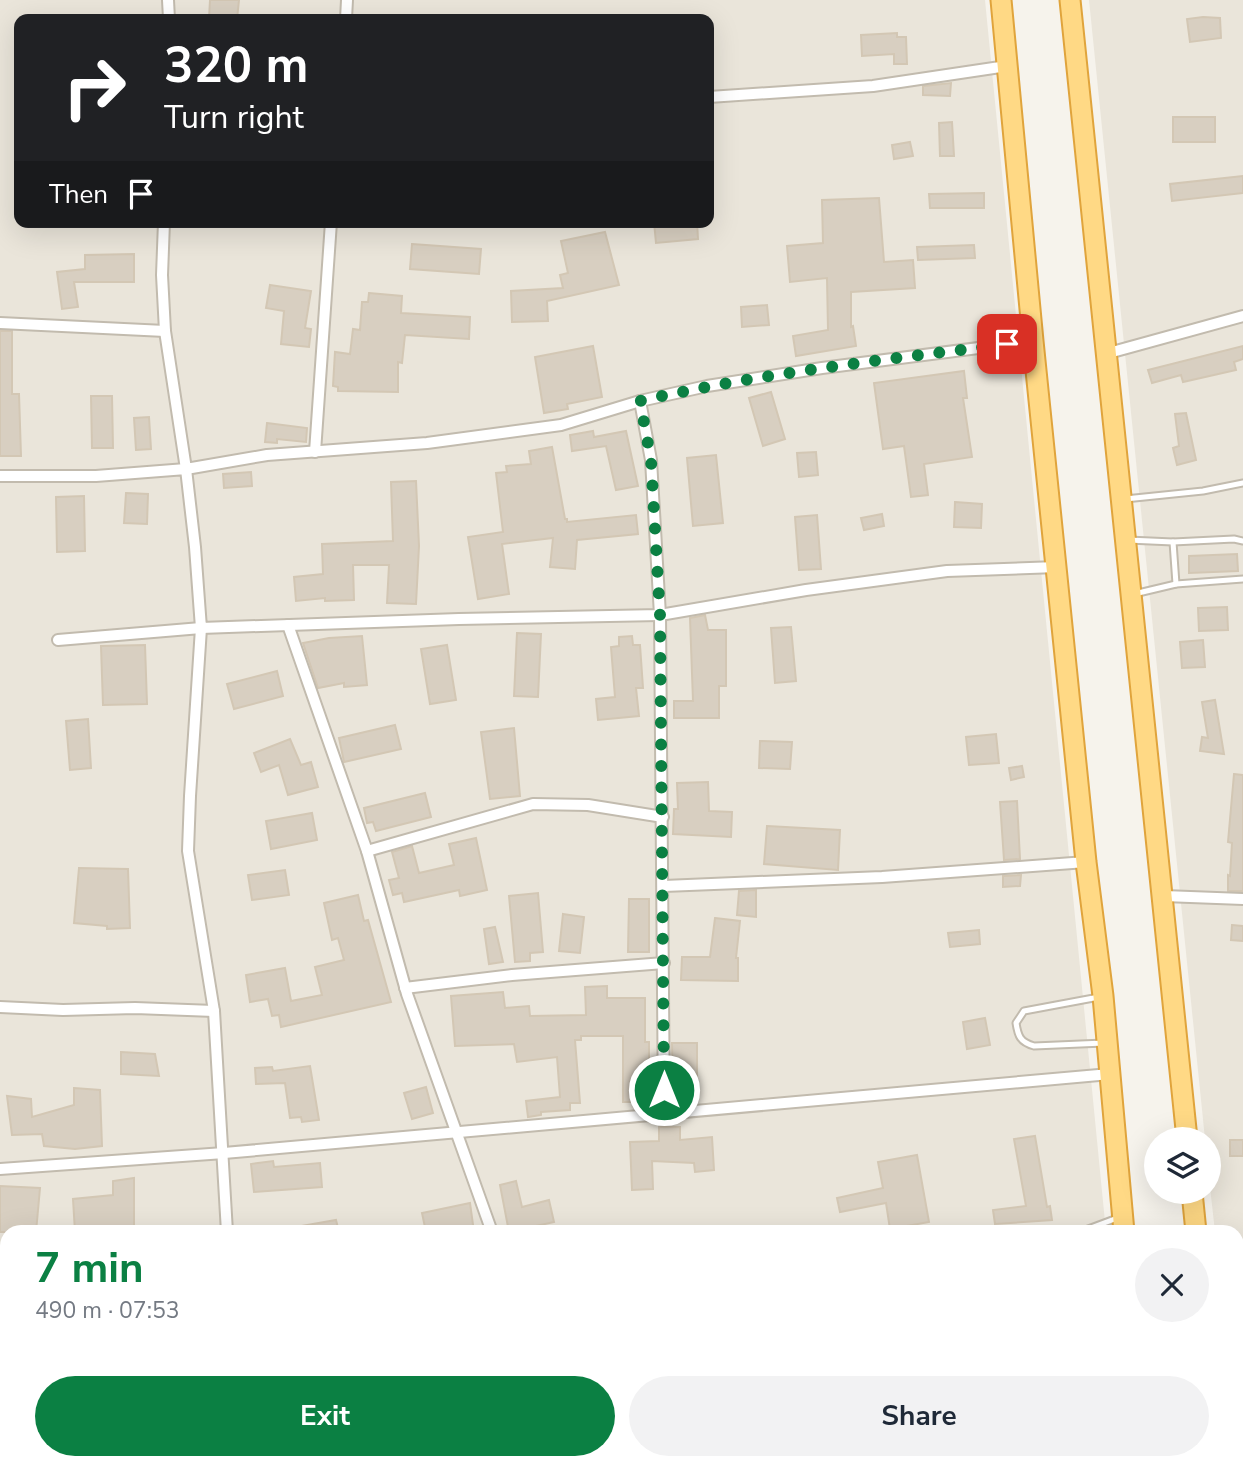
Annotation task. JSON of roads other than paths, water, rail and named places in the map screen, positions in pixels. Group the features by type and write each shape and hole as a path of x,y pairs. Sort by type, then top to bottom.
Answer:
{"highway":[{"path":"1001,0 1033,341 1086,862 1103,996 1124,1224"},
{"path":"1070,0 1186,1127"},
{"path":"1193,1204 1195,1225"}],"street":[{"path":"714,97 873,86 1007,66"},
{"path":"164,228 162,275 165,331 186,469 201,628 188,850 214,1011 227,1225"},
{"path":"315,452 331,228"},
{"path":"1105,354 1243,316"},
{"path":"0,323 165,331"},
{"path":"0,476 96,476 186,469 267,455 427,443 561,425 640,401 707,386 822,368 1033,341"},
{"path":"640,401 651,460 660,615 664,1116"},
{"path":"58,640 201,628 660,615 806,590 947,571 1057,567"},
{"path":"288,625 367,851 405,988 489,1225"},
{"path":"367,851 533,804 588,805 663,817"},
{"path":"664,886 882,877 1086,862"},
{"path":"1164,897 1243,899"},
{"path":"405,988 512,975 664,963"},
{"path":"0,1007 214,1011"},
{"path":"0,1169 664,1116 1110,1074"}],"lane":[{"path":"1121,499 1203,491 1243,483"},
{"path":"1125,540 1243,541"},
{"path":"1173,542 1176,584"},
{"path":"1131,595 1176,584 1243,579"},
{"path":"1103,996 1024,1011 1016,1023 1018,1036 1024,1043 1034,1046 1107,1043"}]}
